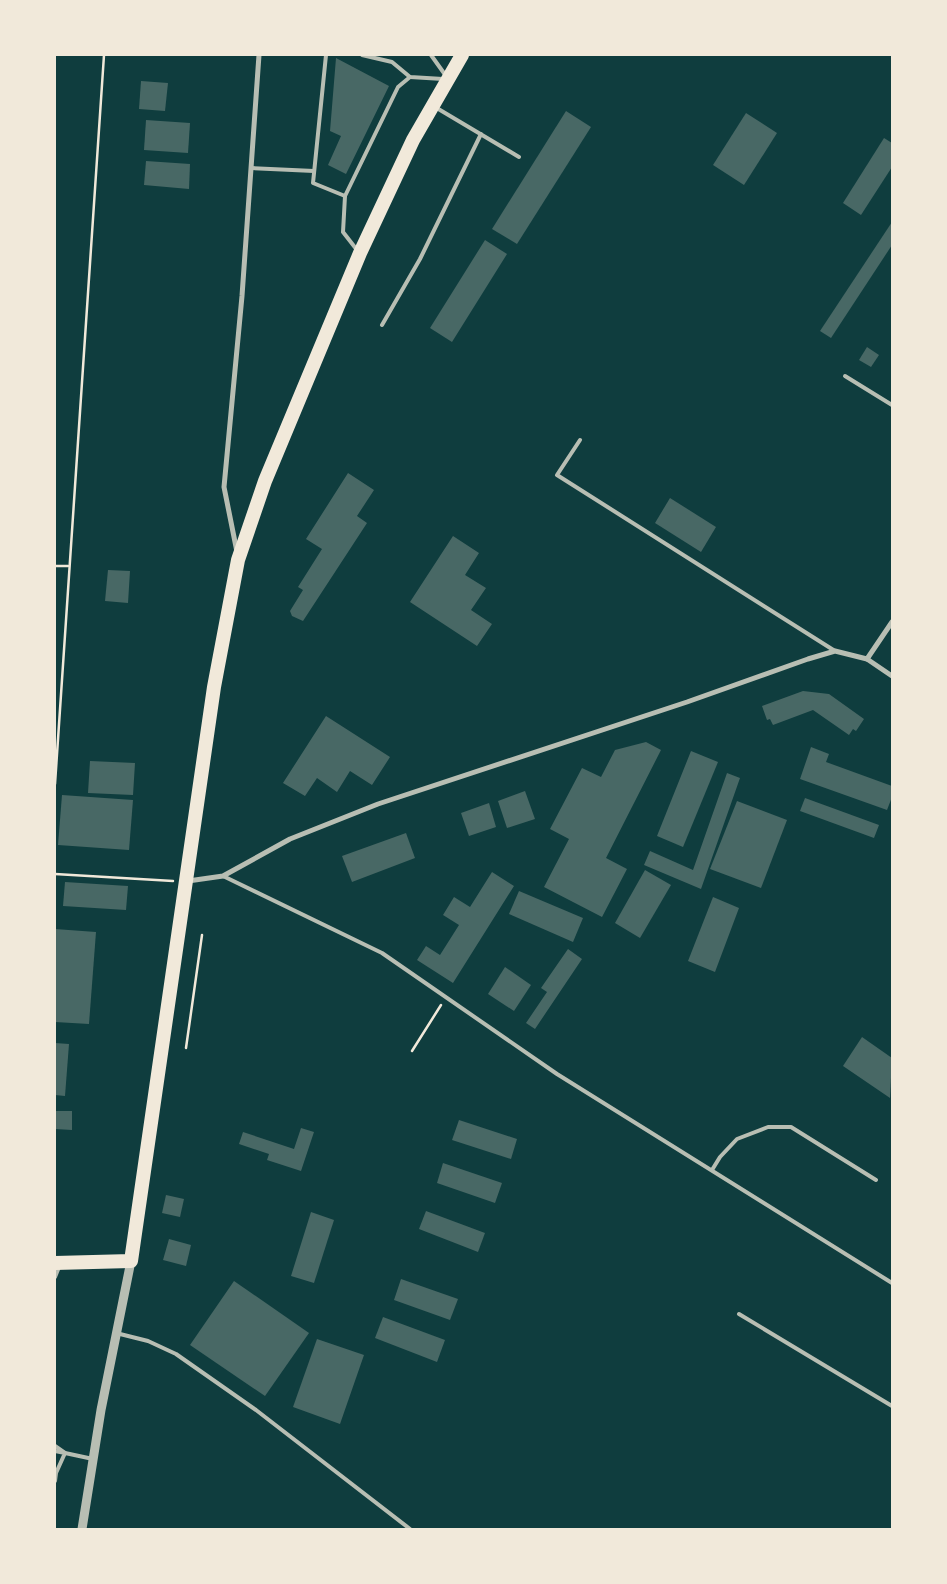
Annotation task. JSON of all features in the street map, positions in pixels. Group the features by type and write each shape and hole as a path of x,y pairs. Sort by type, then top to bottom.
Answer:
{"highway":[{"path":"58,1263 131,1261 214,687 238,560 265,481 360,253 413,140 462,55"}],"street":[{"path":"238,560 224,487 242,296 259,55"},
{"path":"867,659 892,622"},
{"path":"186,882 223,876 290,839 378,804 686,702 808,659 836,651 867,659 892,676"},
{"path":"82,1529 116,1333 131,1261"}],"lane":[{"path":"326,55 313,183 345,196"},
{"path":"362,55 392,62 410,77 448,79"},
{"path":"431,55 448,79"},
{"path":"360,253 343,232 345,196 398,87 410,77"},
{"path":"433,106 519,157"},
{"path":"382,325 420,258 481,134"},
{"path":"251,168 314,171"},
{"path":"845,376 892,405"},
{"path":"580,440 557,475 836,651"},
{"path":"223,876 382,953 557,1074 892,1283"},
{"path":"712,1170 720,1157 737,1140 768,1127 791,1127 876,1180"},
{"path":"55,1277 58,1263"},
{"path":"739,1314 892,1406"},
{"path":"116,1333 148,1341 176,1354 256,1410 410,1529"},
{"path":"55,1446 65,1453"},
{"path":"55,1451 93,1459"},
{"path":"55,1481 56,1473 65,1453"}],"path":[{"path":"55,784 104,55"},
{"path":"55,566 69,566"},
{"path":"55,874 186,882"},
{"path":"186,1048 202,935"},
{"path":"412,1052 445,997"}],"building":[{"path":"336,58 389,86 346,174 328,165 341,136 330,131"},
{"path":"141,81 168,83 165,111 139,109"},
{"path":"566,111 591,127 517,244 492,229"},
{"path":"746,113 777,133 744,185 713,165"},
{"path":"146,120 190,123 188,153 144,150"},
{"path":"884,138 892,143 892,167 861,215 843,203"},
{"path":"146,161 190,164 189,189 144,185"},
{"path":"892,222 892,245 831,338 820,331"},
{"path":"485,240 507,254 452,342 430,328"},
{"path":"867,347 879,355 871,367 859,360"},
{"path":"348,473 374,490 357,516 367,523 303,621 292,616 290,611 303,590 298,587 322,549 306,539"},
{"path":"670,498 716,527 701,552 655,523"},
{"path":"453,536 479,553 465,575 486,588 471,610 492,624 477,646 410,602"},
{"path":"108,570 130,571 128,603 105,601"},
{"path":"803,691 829,694 864,719 856,731 853,729 849,735 813,710 773,725 770,719 767,720 762,706"},
{"path":"326,716 390,757 372,785 350,771 337,792 317,778 305,796 283,783"},
{"path":"646,742 661,750 606,858 627,869 602,917 544,887 569,839 550,829 582,768 601,777 615,750"},
{"path":"811,747 829,754 826,762 892,786 892,797 887,810 800,779"},
{"path":"691,751 718,762 683,847 657,836"},
{"path":"90,761 135,763 133,795 88,793"},
{"path":"727,773 740,778 701,889 644,865 650,851 693,870"},
{"path":"525,791 535,819 507,828 498,801"},
{"path":"62,795 133,800 129,850 58,845"},
{"path":"805,798 879,825 874,838 800,811"},
{"path":"737,801 787,820 761,888 710,869"},
{"path":"489,803 496,827 469,836 461,813"},
{"path":"406,833 415,858 352,882 342,856"},
{"path":"645,870 671,885 640,938 615,923"},
{"path":"492,872 514,886 453,983 417,960 426,946 440,955 459,925 443,915 454,897 470,907"},
{"path":"65,882 128,886 126,910 63,906"},
{"path":"519,891 583,918 573,942 509,914"},
{"path":"713,897 739,908 715,972 688,961"},
{"path":"55,929 96,932 89,1024 55,1022"},
{"path":"568,949 582,959 535,1029 526,1023 547,992 541,988"},
{"path":"505,967 531,985 514,1011 488,994"},
{"path":"862,1037 892,1058 890,1098 843,1066"},
{"path":"55,1043 69,1044 65,1096 55,1095"},
{"path":"55,1111 72,1111 72,1130 55,1129"},
{"path":"459,1120 517,1139 511,1159 452,1140"},
{"path":"301,1128 314,1132 301,1171 267,1160 269,1154 239,1144 243,1132 294,1149"},
{"path":"443,1163 502,1183 495,1203 437,1183"},
{"path":"166,1195 184,1199 180,1217 162,1213"},
{"path":"426,1211 485,1233 478,1252 419,1229"},
{"path":"311,1212 334,1220 314,1283 291,1276"},
{"path":"169,1239 191,1245 186,1266 163,1260"},
{"path":"401,1279 458,1299 450,1320 394,1300"},
{"path":"234,1281 309,1333 265,1396 190,1345"},
{"path":"383,1317 445,1340 437,1362 375,1338"},
{"path":"317,1339 364,1355 340,1424 293,1407"}]}
